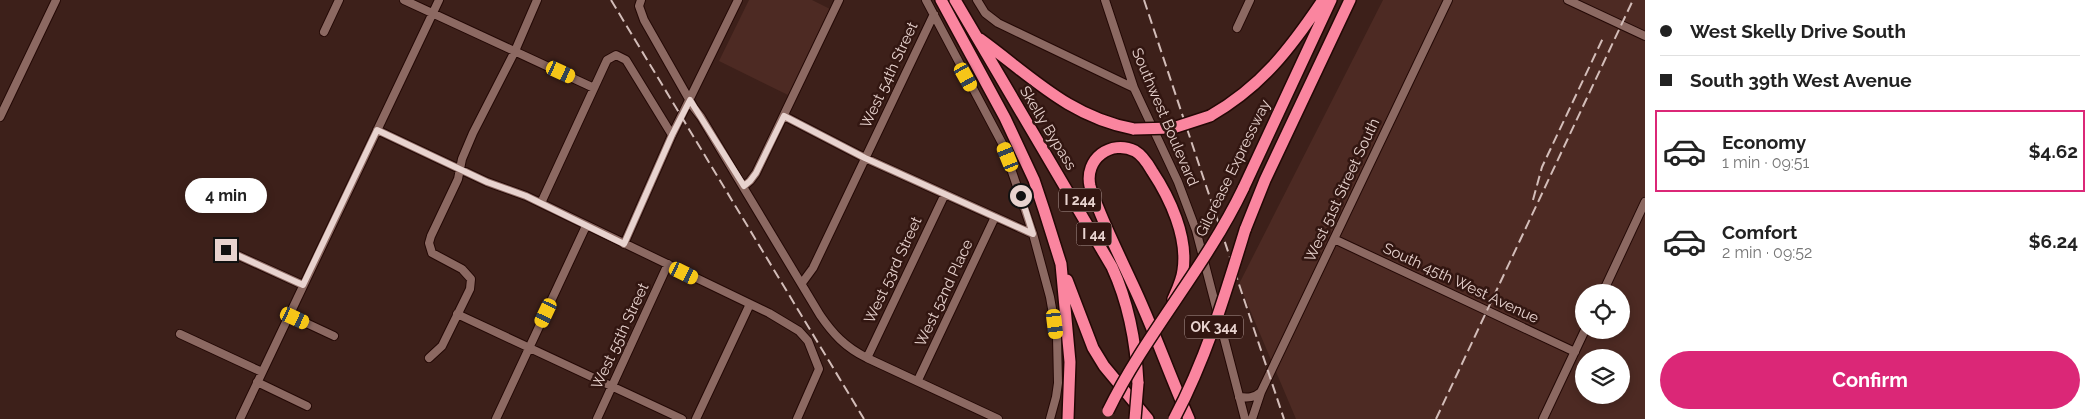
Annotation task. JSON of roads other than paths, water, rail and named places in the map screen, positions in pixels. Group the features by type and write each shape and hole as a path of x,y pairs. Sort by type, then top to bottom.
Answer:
{"highway":[{"name":"Skelly Bypass","path":"941,0 1005,118 1034,180 1061,264 1070,362 1068,419"},
{"name":"Skelly Bypass","path":"956,0 975,36 1046,152 1118,280 1127,305 1132,330 1138,382 1135,419"},
{"path":"975,36 1013,63 1034,83 1080,112 1105,122 1134,129 1173,128 1210,116 1233,102 1273,67 1298,37 1323,0"},
{"name":"Gilcrease Expressway","path":"1106,415 1125,378 1212,244 1243,189 1331,0"},
{"name":"OK 344","path":"1174,419 1198,372 1245,230 1265,180 1350,0"},
{"path":"1114,248 1090,188 1089,176 1092,164 1098,155 1109,149 1120,147 1139,154 1158,181 1175,217 1183,256 1181,280 1163,319"},
{"name":"I 244","path":"1046,152 1114,248 1148,319 1189,419"},
{"path":"1061,264 1093,348 1109,373 1148,419"}],"street":[{"path":"0,117 56,0"},
{"path":"324,32 339,0"},
{"path":"404,0 594,88"},
{"path":"240,419 439,0"},
{"path":"430,358 442,346 470,288 471,279 462,269 438,257 430,249 431,236 458,179 462,160 473,133 515,51 537,0"},
{"path":"624,244 672,135 738,0"},
{"path":"744,186 756,173 840,0"},
{"path":"926,0 1002,145 1013,170 1033,234 1050,296 1057,337 1058,383 1050,419"},
{"path":"977,0 985,13 998,24 1134,88"},
{"name":"Southwest Boulevard","path":"1105,0 1134,88 1178,182 1193,222 1244,419"},
{"path":"1237,28 1250,0"},
{"name":"West 51st Street South","path":"1252,419 1261,392 1448,0"},
{"path":"1568,0 1645,36"},
{"path":"640,3 644,20 690,100 837,338 847,347 866,358 918,380 998,419"},
{"name":"West 54th Street","path":"802,283 812,268 934,14"},
{"path":"541,203 607,60 616,55 626,60 672,135"},
{"path":"784,116 865,158 1033,234"},
{"path":"377,130 461,170 541,203 750,304 798,331 808,341 819,369 797,419"},
{"name":"West 53rd Street","path":"866,358 945,194"},
{"path":"1607,284 1645,202"},
{"name":"West 52nd Place","path":"918,380 995,217"},
{"path":"496,419 586,226"},
{"name":"South 45th West Avenue","path":"1334,239 1575,352"},
{"path":"226,250 303,285"},
{"name":"West 55th Street","path":"597,419 668,264"},
{"path":"696,419 750,304"},
{"path":"457,314 682,419"},
{"path":"289,315 334,336"},
{"path":"180,334 262,372"},
{"path":"1543,419 1575,352"},
{"path":"257,382 307,406"},
{"path":"1239,398 1256,396 1261,392"}],"railway":[{"path":"611,0 864,419"},
{"path":"1144,0 1284,419"},
{"path":"1436,419 1633,0"},
{"path":"1533,200 1542,167 1603,38"}]}
